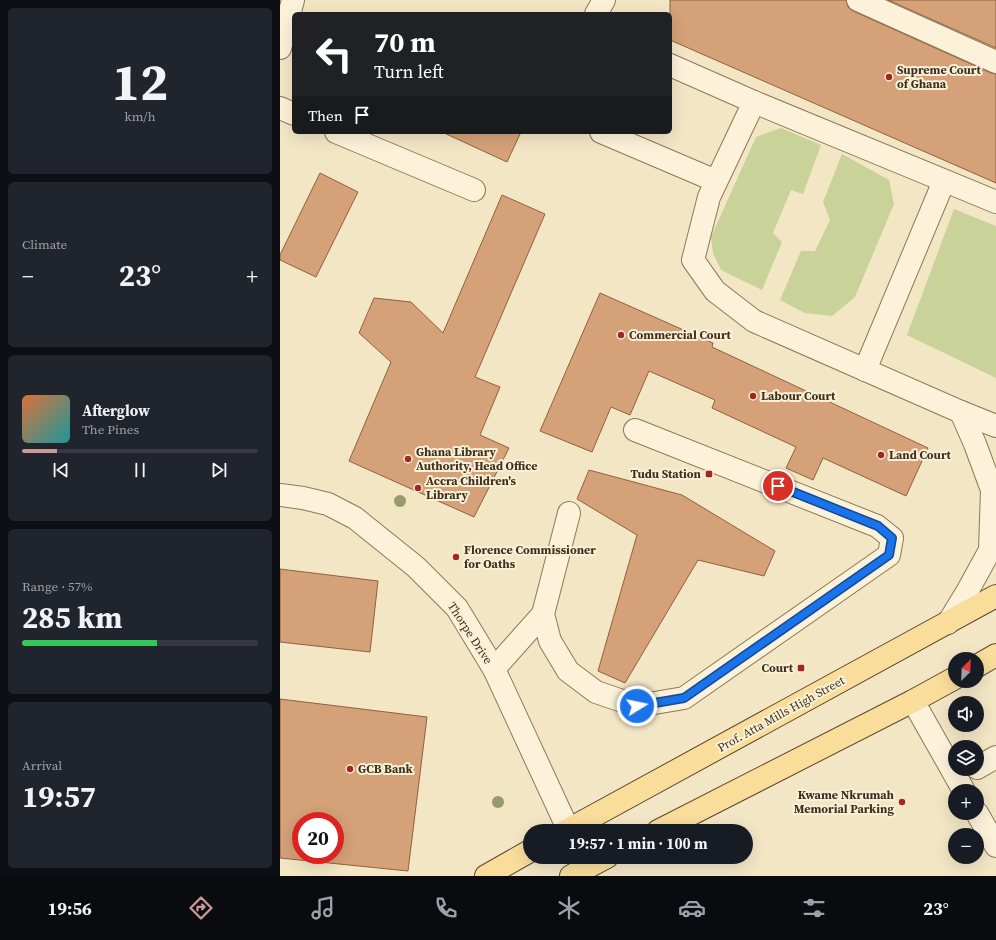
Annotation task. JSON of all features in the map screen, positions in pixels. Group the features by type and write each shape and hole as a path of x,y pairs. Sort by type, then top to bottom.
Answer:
{"main road":[{"name":"Prof. Atta Mills High Street","path":"579,824 996,596"},
{"path":"984,662 996,655"},
{"path":"672,824 948,682"},
{"path":"486,876 523,855"},
{"path":"583,869 593,864"}],"street":[{"path":"280,48 293,0"},
{"path":"597,12 604,0"},
{"path":"858,0 996,62"},
{"path":"672,66 754,102 996,202"},
{"path":"754,102 709,197 693,260 715,290 754,321 996,426"},
{"path":"280,108 292,113"},
{"path":"341,134 474,190"},
{"path":"606,134 716,181"},
{"path":"866,370 944,181"},
{"path":"948,623 990,550 992,490 961,412"},
{"path":"543,614 550,641 568,671 596,692 637,706 684,698 889,555 892,538 878,526 635,430"},
{"name":"Thorpe Drive","path":"280,495 303,498 328,504 354,518 416,566 457,608 494,670 565,824"},
{"path":"494,670 543,614 569,513"},
{"path":"913,701 969,777 996,757"},
{"path":"981,820 996,846"}],"green space":[{"path":"781,128 821,145 803,194 791,190 773,233 782,242 762,290 721,270 713,253 711,237 756,137"},
{"path":"842,154 889,180 894,204 855,297 832,316 805,313 780,300 801,251 815,251 830,220 823,202"},
{"path":"954,209 996,226 996,378 907,335"}],"building":[{"path":"670,0 846,0 848,7 853,11 996,74 996,183 672,41 672,12 670,12"},
{"path":"888,0 996,0 996,48"},
{"path":"446,134 520,134 507,162"},
{"path":"320,173 358,192 316,277 280,260 280,255"},
{"path":"502,195 545,214 475,377 500,387 480,435 509,448 474,517 349,461 391,362 359,333 374,298 411,302 443,333"},
{"path":"600,293 713,343 712,347 928,448 906,496 823,458 813,480 786,468 796,447 712,408 715,400 649,371 630,415 611,407 592,452 540,431"},
{"path":"589,470 682,495 775,551 764,576 698,560 625,683 598,671 637,535 577,499"},
{"path":"280,569 378,581 370,652 280,642"},
{"name":"GCB Bank","path":"280,699 427,717 408,871 339,864 344,864 344,812 292,812 292,859 280,858"}],"place":[{"name":"Supreme Court of Ghana","path":"889,77"},
{"name":"Commercial Court","path":"621,335"},
{"name":"Labour Court","path":"753,396"},
{"name":"Land Court","path":"881,455"},
{"name":"Ghana Library Authority, Head Office","path":"408,459"},
{"name":"Tudu Station","path":"709,474"},
{"name":"Accra Children's Library","path":"418,488"},
{"name":"Florence Commissioner for Oaths","path":"456,557"},
{"name":"Court","path":"801,668"},
{"name":"GCB Bank","path":"350,769"},
{"name":"Kwame Nkrumah Memorial Parking","path":"902,802"}],"route":[{"path":"637,706 684,698 889,555 892,538 878,526 778,486"}]}
